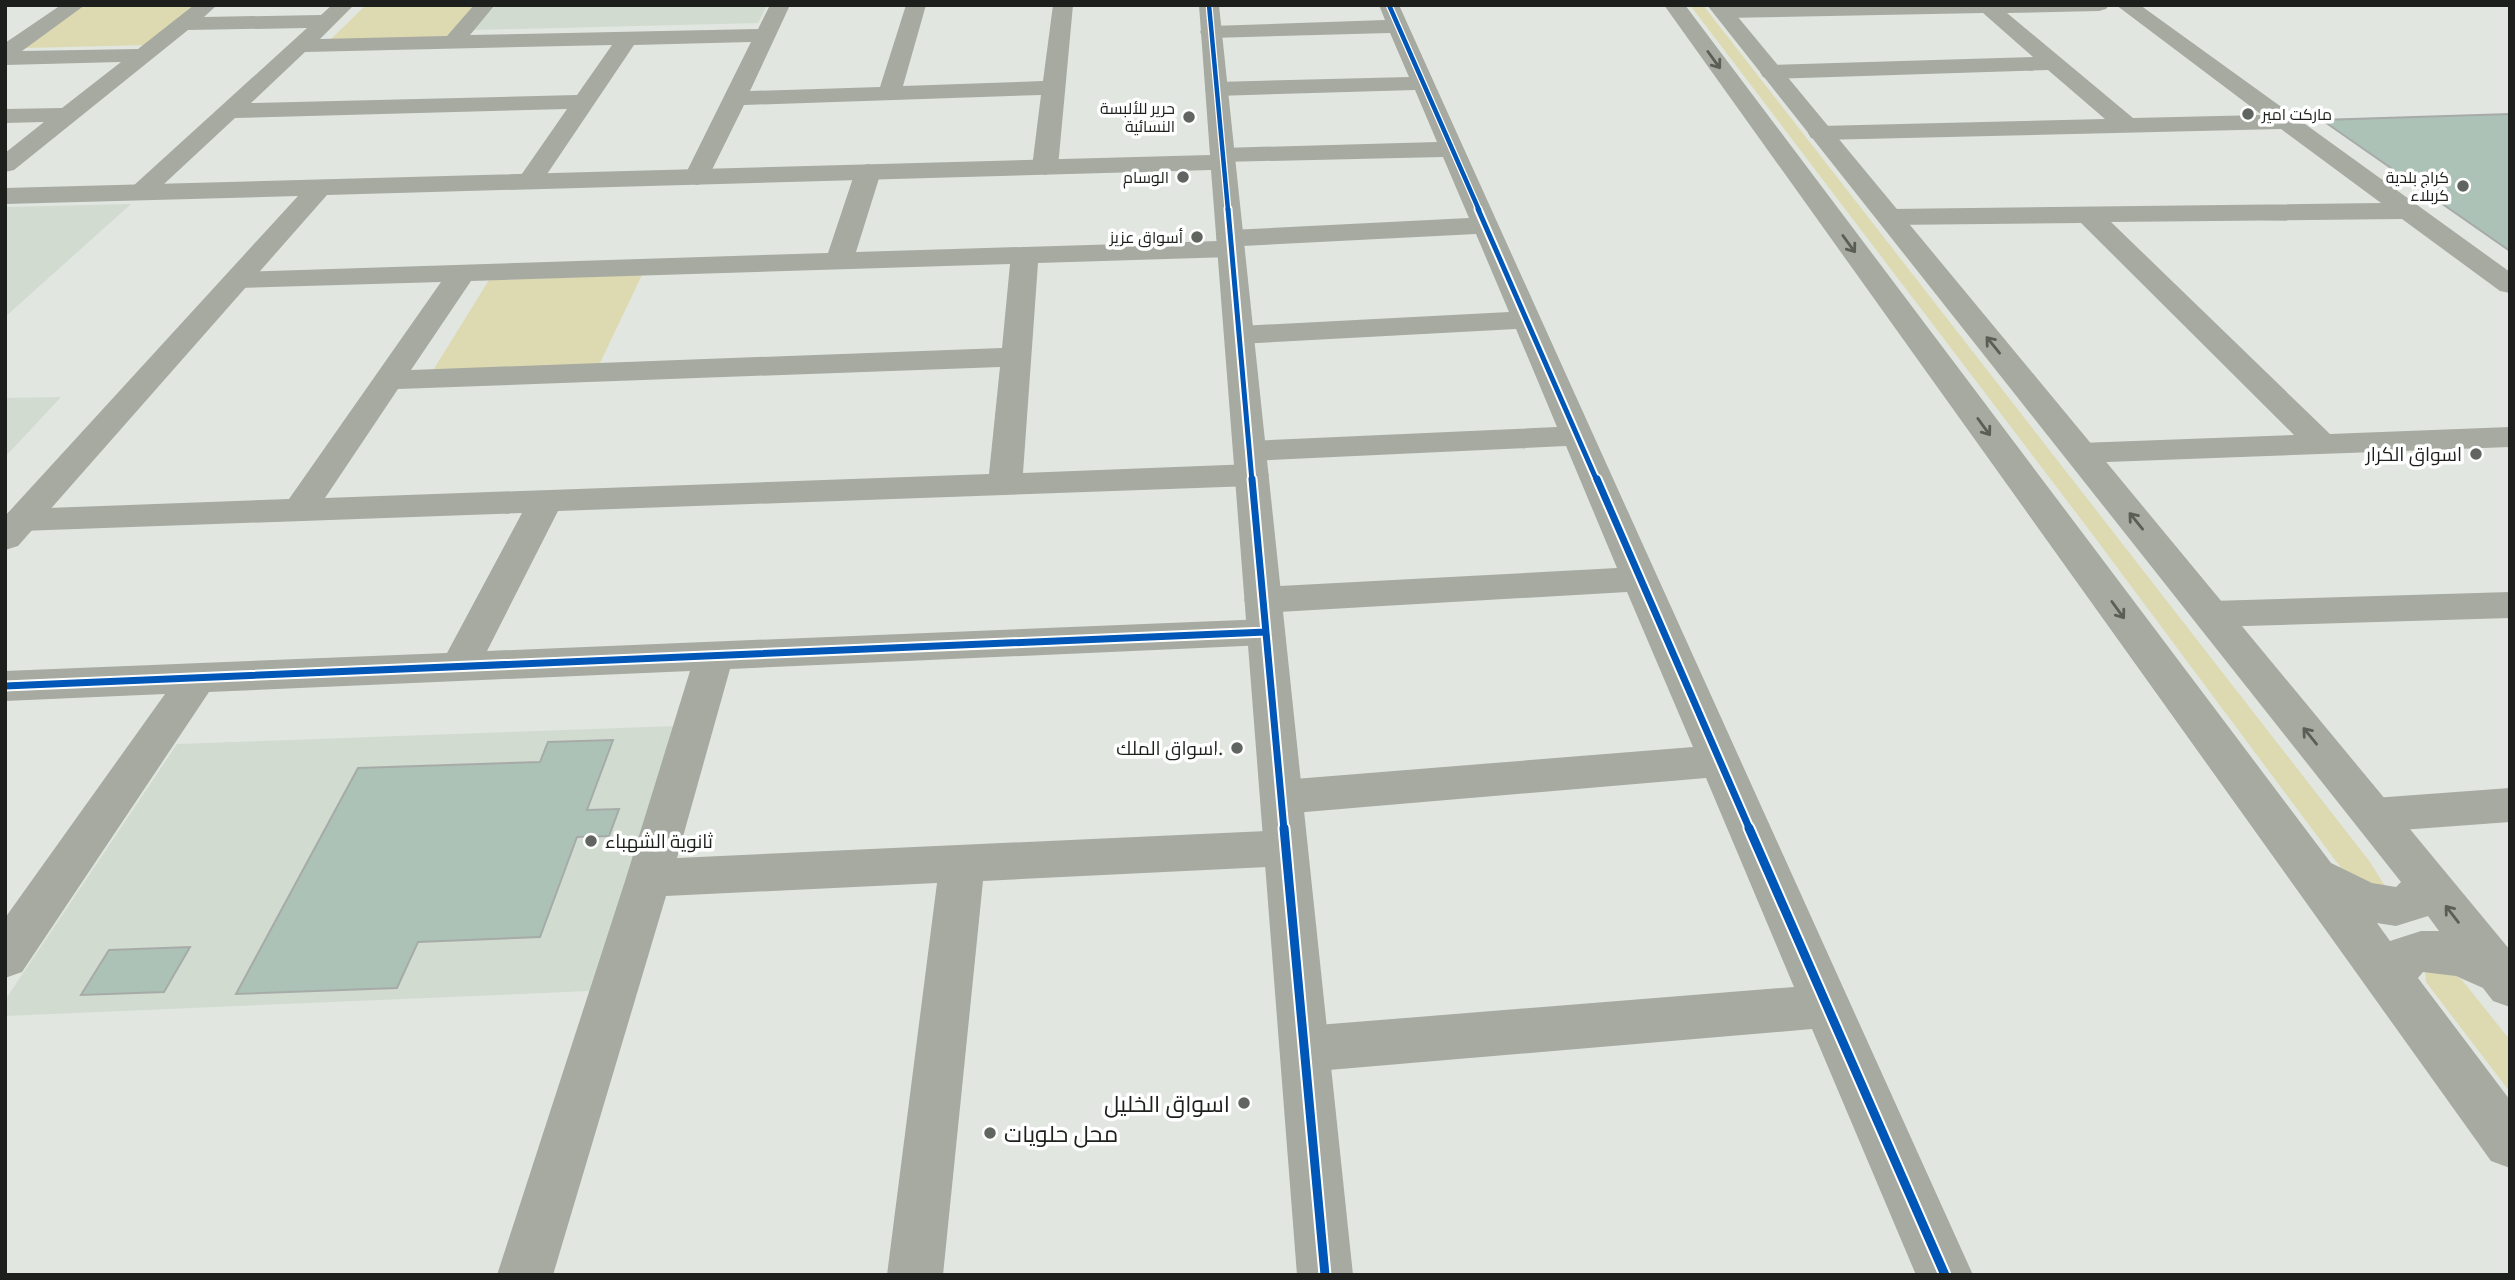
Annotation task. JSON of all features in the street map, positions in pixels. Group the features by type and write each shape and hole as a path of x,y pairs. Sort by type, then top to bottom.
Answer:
{"street":[{"path":"5,55 75,5"},
{"path":"5,165 207,5"},
{"path":"453,42 485,5"},
{"path":"697,177 780,5"},
{"path":"889,93 916,5"},
{"path":"1045,167 1063,5"},
{"path":"1674,5 2510,1143"},
{"path":"1720,9 2099,5"},
{"path":"2126,5 2510,285"},
{"path":"1988,7 2127,126"},
{"path":"1720,9 2374,815 2505,981"},
{"path":"1878,9 1896,28"},
{"path":"183,24 335,13"},
{"path":"141,192 335,13"},
{"path":"1325,1275 1210,19 1394,16 1945,1275"},
{"path":"299,46 766,34"},
{"path":"530,181 628,38"},
{"path":"1914,47 1932,66"},
{"path":"5,55 144,55"},
{"path":"1771,72 2052,63"},
{"path":"1216,89 1423,83"},
{"path":"735,98 1054,88"},
{"path":"229,111 585,102"},
{"path":"5,116 68,115"},
{"path":"1820,133 2287,122"},
{"path":"5,196 1045,167 1453,149"},
{"path":"839,261 868,172"},
{"path":"13,529 320,187"},
{"path":"1889,217 2408,211"},
{"path":"2088,215 2322,444"},
{"path":"237,279 1025,256 1485,225"},
{"path":"1004,484 1025,256"},
{"path":"299,510 462,273"},
{"path":"1239,335 1527,320"},
{"path":"388,380 1016,357"},
{"path":"13,529 299,510 1004,484 1578,436"},
{"path":"2080,453 2510,437"},
{"path":"460,666 546,501"},
{"path":"5,686 714,656 1265,616 1641,579"},
{"path":"2211,614 2509,605"},
{"path":"525,1275 649,878 714,656"},
{"path":"5,957 197,678"},
{"path":"1282,797 1720,761"},
{"path":"2374,815 2510,805"},
{"path":"649,878 1286,848"},
{"path":"915,1275 962,863"},
{"path":"2306,866 2342,892 2383,906 2402,906 2415,901 2424,891 2425,879"},
{"path":"2392,982 2394,968 2402,958 2416,952 2434,950 2479,962 2505,981"},
{"path":"1305,1049 1827,1006"}],"shaded area":[{"path":"85,5 201,5 150,45 23,48"},
{"path":"366,5 476,5 449,37 330,40"},
{"path":"496,5 767,5 758,23 474,30"},
{"path":"1690,5 1703,5 2370,862 2390,894 2353,884 2090,531"},
{"path":"131,204 5,317 5,207"},
{"path":"642,275 599,365 432,372 489,280"},
{"path":"61,397 5,457 5,398"},
{"path":"677,726 589,991 5,1016 5,1000 177,744"},
{"path":"2425,968 2447,970 2462,980 2510,1040 2510,1092 2426,982"}],"building":[{"name":"كراج بلدية كربلاء","path":"2510,114 2510,251 2322,120"},
{"path":"613,740 587,810 619,809 609,836 577,837 540,937 418,942 397,988 236,994 358,768 540,762 548,742"},
{"path":"190,947 164,992 81,995 109,950"}],"cycle path":[{"path":"1209,5 1325,1275"},
{"path":"1389,5 1945,1275"},
{"path":"5,686 1266,632"}],"place":[{"name":"ماركت امير","path":"2248,114"},
{"name":"حرير للألبسة النسائية","path":"1189,117"},
{"name":"الوسام","path":"1183,177"},
{"name":"كراج بلدية كربلاء","path":"2463,186"},
{"name":"أسواق عزيز","path":"1197,237"},
{"name":"اسواق الكرار","path":"2476,454"},
{"name":"اسواق الملك.","path":"1237,748"},
{"name":"ثانوية الشهباء","path":"591,841"},
{"name":"اسواق الخليل","path":"1244,1103"},
{"name":"محل حلويات","path":"990,1133"}]}
